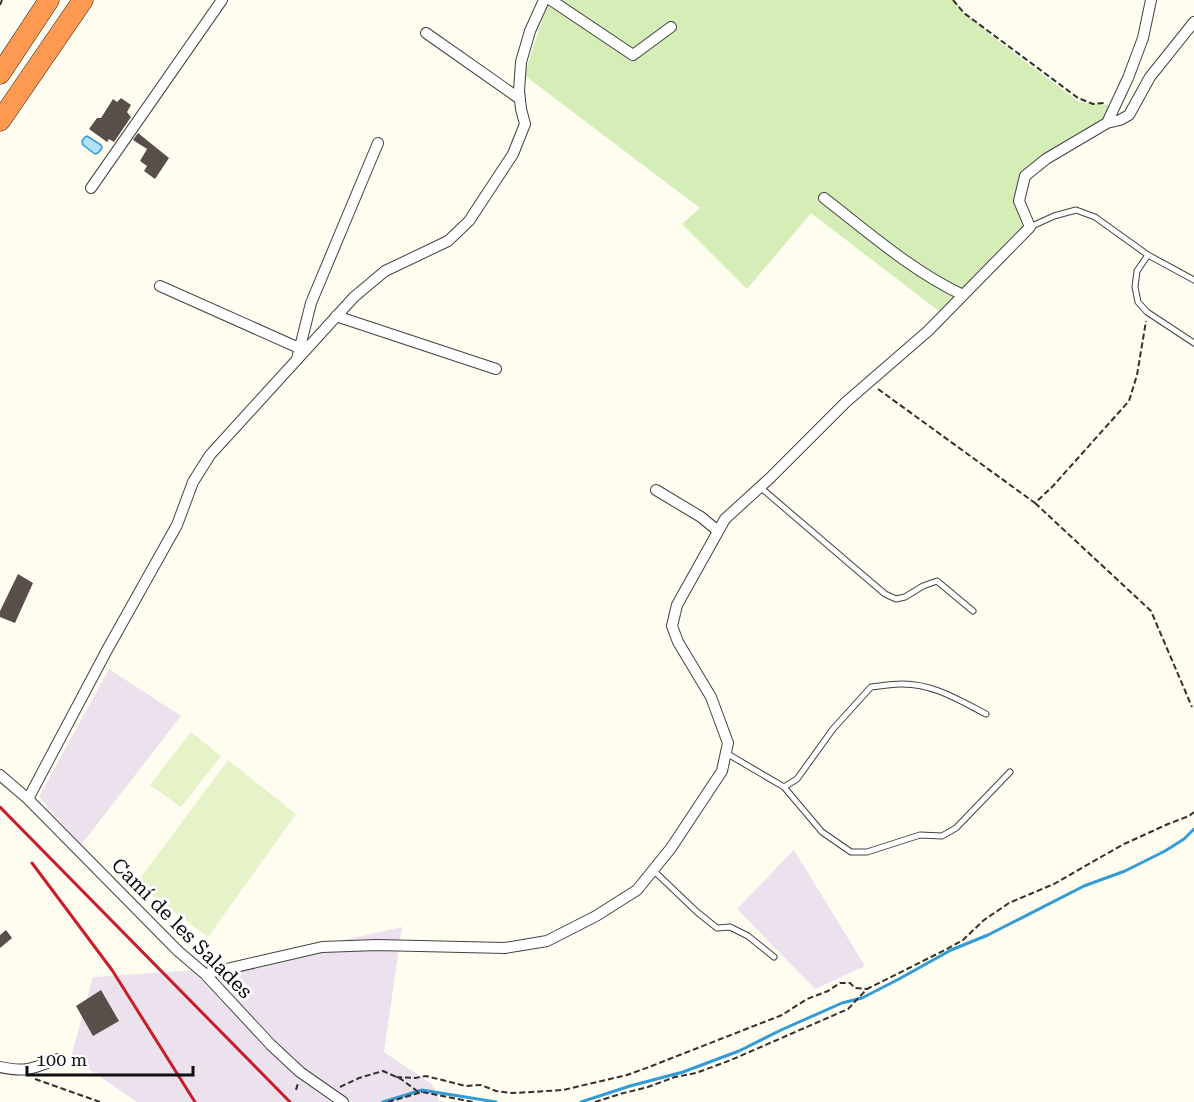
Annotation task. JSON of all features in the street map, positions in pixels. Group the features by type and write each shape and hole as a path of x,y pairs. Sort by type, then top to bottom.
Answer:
{"highway":[{"path":"0,74 50,0"},
{"path":"0,122 83,0"}],"street":[{"path":"91,188 222,0"},
{"path":"28,799 177,525 193,482 210,455 354,297 385,271 448,241 469,221 513,154 525,124 519,91 521,62 530,31 544,0"},
{"path":"551,0 633,55 671,27"},
{"path":"1107,123 1143,38 1151,0"},
{"path":"205,974 322,948 377,945 505,948 547,941 596,916 637,890 671,848 722,771 728,743 711,697 678,642 672,626 677,605 725,519 846,402 928,331 1030,227 1019,201 1025,176 1046,159 1107,123 1129,115 1150,77 1194,22"},
{"path":"426,33 520,99"},
{"path":"296,360 311,303 378,143"},
{"path":"824,198 905,260 945,287 963,295"},
{"path":"160,286 299,348"},
{"path":"336,316 496,369"},
{"path":"656,490 701,517 718,531"},
{"name":"Camí de les Salades","path":"0,775 28,799 178,951 205,974 271,1046 300,1072 343,1102"},
{"path":"0,1067 17,1071 26,1070 58,1059"}],"lane":[{"path":"1030,227 1054,216 1076,210 1095,217 1148,255 1194,280"},
{"path":"1148,255 1137,271 1135,287 1138,302 1147,312 1194,343"},
{"path":"760,487 885,594 896,599 905,597 936,581 974,611"},
{"path":"784,787 797,779 833,729 871,687 901,684 927,687 949,694 986,714"},
{"path":"726,753 784,787 822,832 850,852 867,852 920,836 942,836 956,828 1010,772"},
{"path":"653,870 697,912 717,927 730,927 748,936 774,957"}],"path":[{"path":"0,5 2,0"},
{"path":"953,0 964,13 1078,98 1093,104 1117,101"},
{"path":"1035,503 1129,401 1137,375 1147,312"},
{"path":"869,382 1035,503 1151,611 1192,707"},
{"path":"595,1102 675,1077 696,1073 848,1009 867,989 963,940 984,920 1009,903 1054,884 1122,845 1194,812"},
{"path":"396,1077 426,1076 466,1086 481,1085 496,1091 512,1093 563,1090 627,1075 659,1063 782,1015 807,999 828,991 840,983 850,983 855,988 867,989"},
{"path":"17,1071 100,1102"},
{"path":"329,1092 359,1078 383,1071 417,1091 473,1102"},
{"path":"388,1102 422,1092"}],"shaded area":[{"path":"109,669 181,716 81,845 39,797"},
{"path":"794,850 865,966 815,989 737,909"},
{"path":"402,927 384,1052 433,1085 440,1102 137,1102 71,1057 93,977 213,969"}],"green space":[{"path":"549,0 955,0 964,13 989,34 1079,102 1111,105 1103,122 1044,155 1015,200 1027,230 940,312 811,213 747,289 682,224 700,208 524,75"},
{"path":"191,732 221,756 181,807 150,785"},
{"path":"228,760 296,814 208,937 136,884"}],"water":[{"path":"87,136 101,145 102,148 98,153 95,154 83,145 82,141"}],"building":[{"path":"121,98 131,105 127,112 131,117 114,142 109,139 107,142 89,129 97,118 101,118 113,99 117,102"},
{"path":"138,133 169,158 155,179 144,171 147,166 140,161 147,149 133,140"},
{"path":"18,574 33,583 15,623 0,617 0,611"},
{"path":"6,930 12,938 0,948 0,935"},
{"path":"101,990 119,1021 93,1036 76,1006"}],"waterway":[{"path":"581,1102 683,1072 739,1051 842,1003 862,998 951,950 988,935 1084,886 1125,871 1165,851 1184,839 1194,829"},
{"path":"383,1102 422,1090 496,1102"}],"railway":[{"path":"0,807 290,1102"},
{"path":"32,863 112,970 195,1102"}]}
